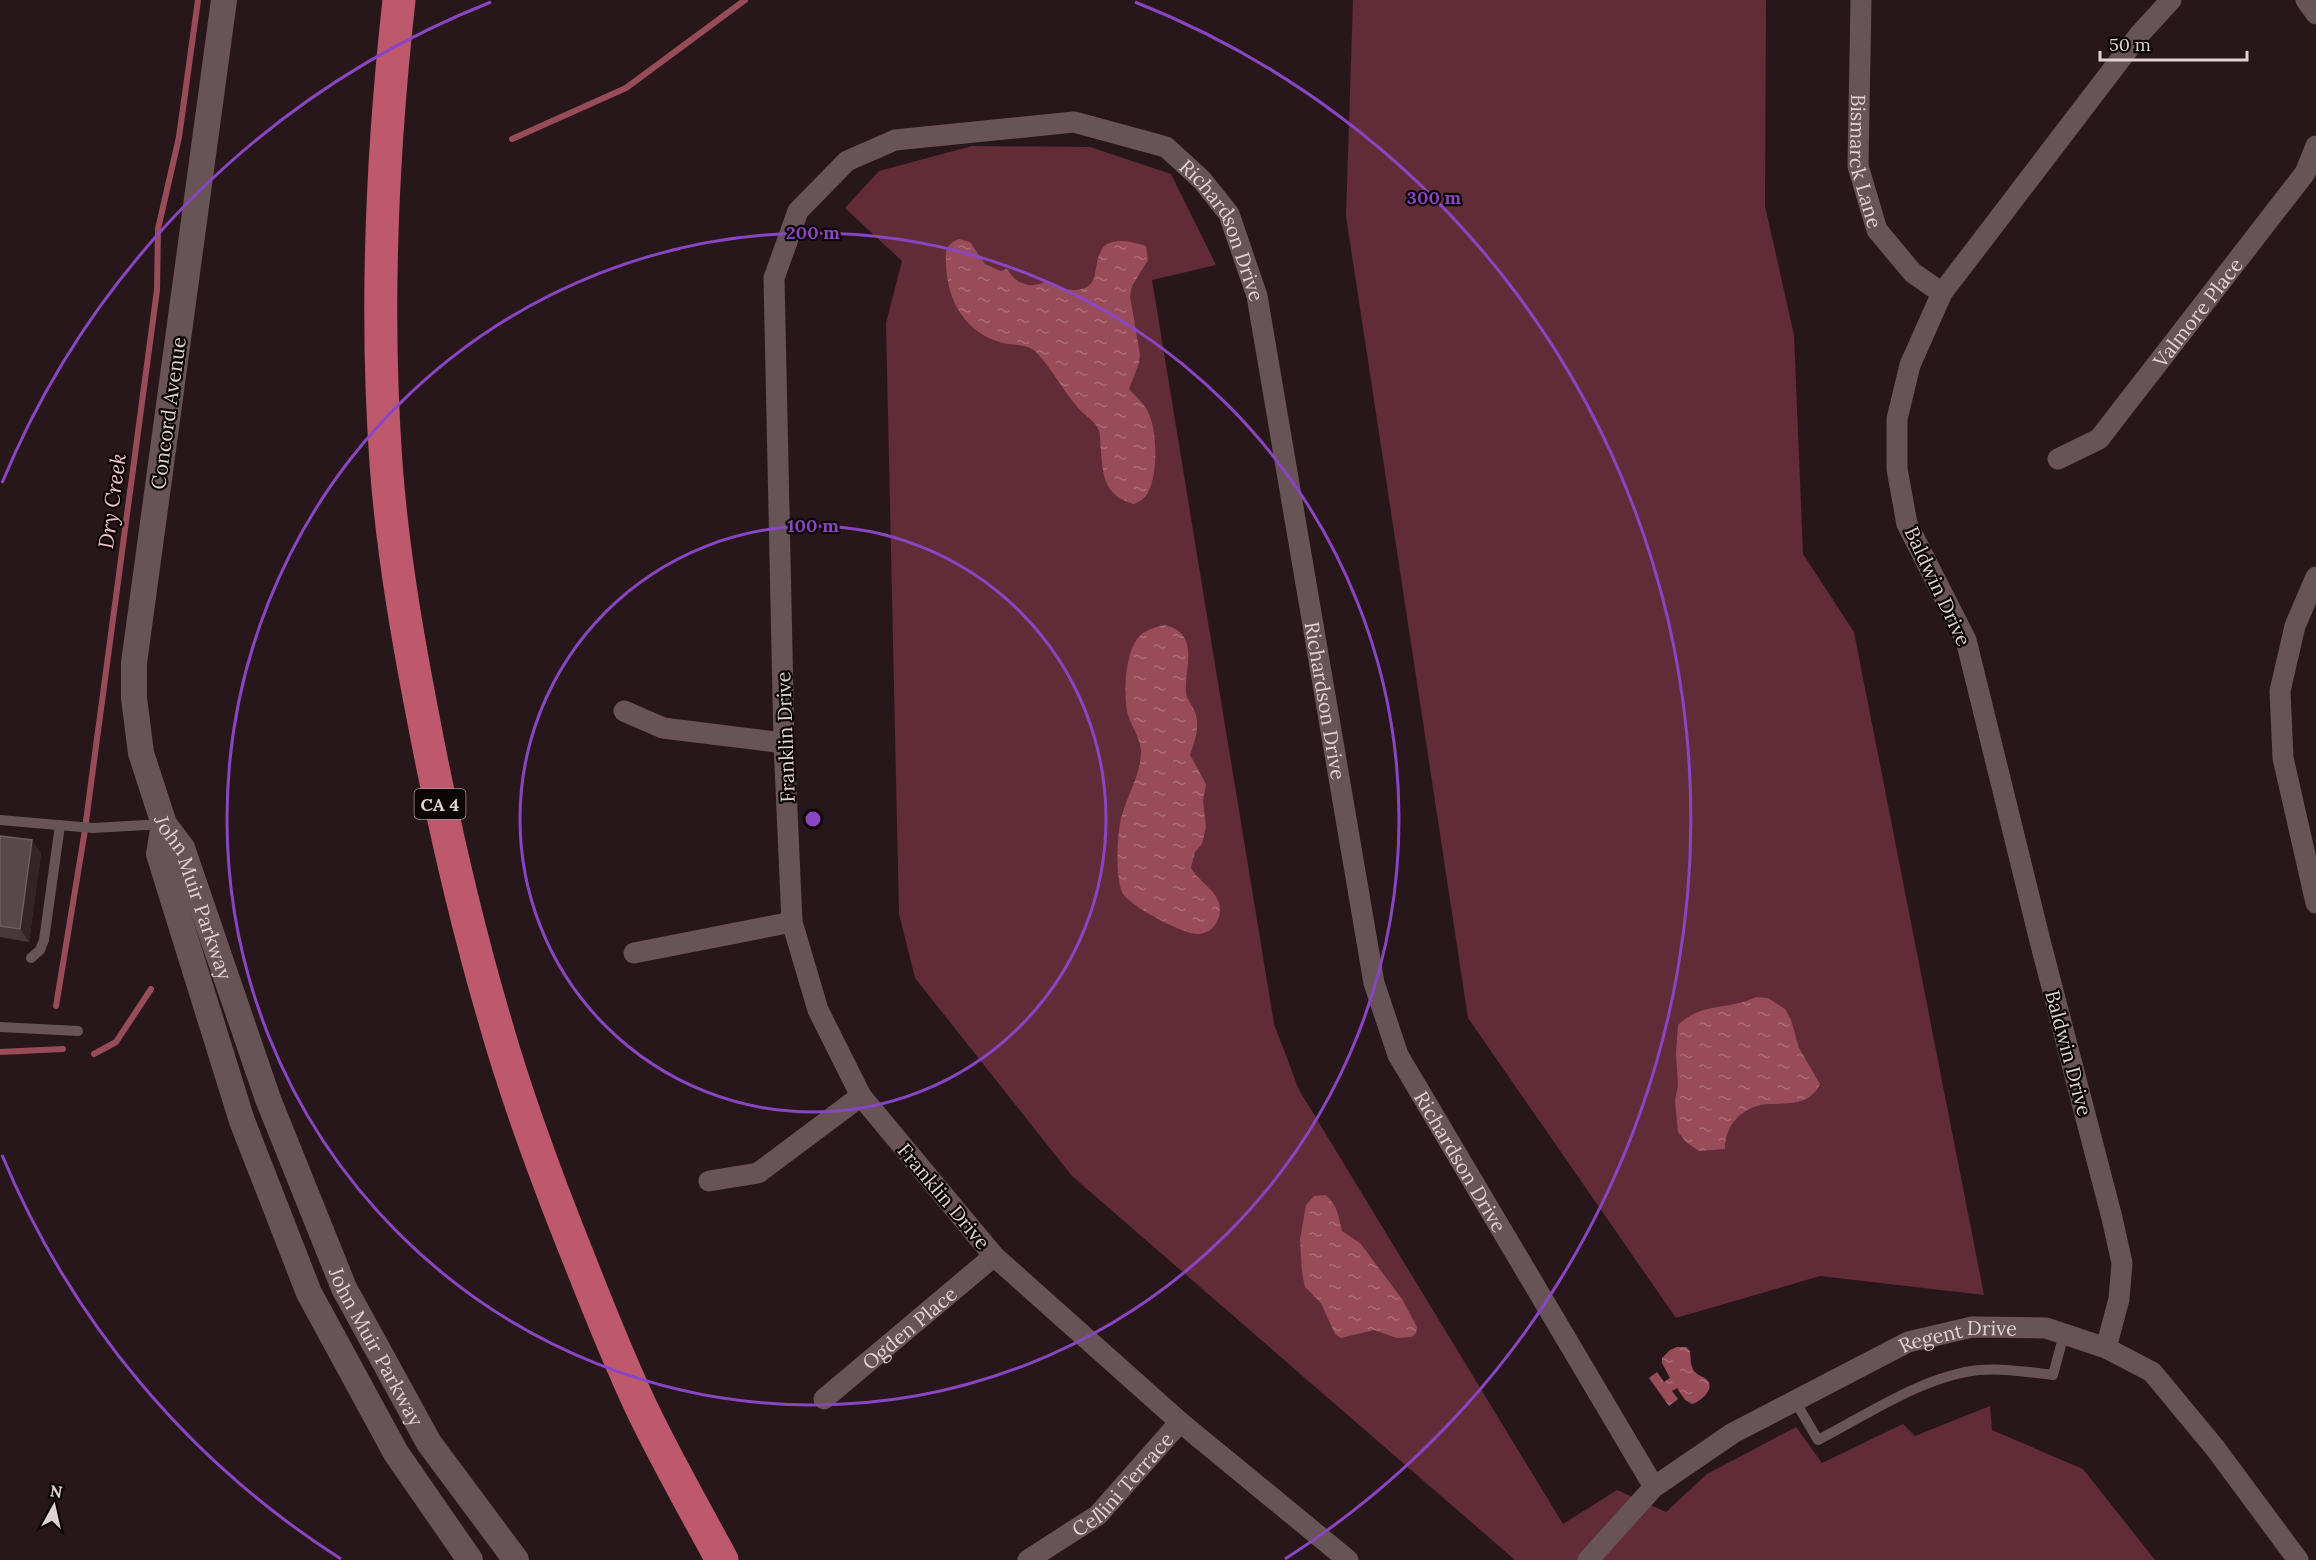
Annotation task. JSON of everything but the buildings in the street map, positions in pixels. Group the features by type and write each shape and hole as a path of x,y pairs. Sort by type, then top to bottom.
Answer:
{"highway":[{"name":"CA 4","path":"399,0 393,52 382,229 380,352 386,466 404,609 442,814 466,917 496,1026 561,1214 605,1326 642,1408 684,1492 722,1560"}],"street":[{"name":"Concord Avenue","path":"164,824 141,753 134,698 134,663 224,0"},
{"name":"Bismarck Lane","path":"1861,0 1858,166 1877,230 1913,273 1942,293"},
{"name":"Baldwin Drive","path":"2106,1348 2119,1299 2122,1263 2112,1218 2040,941 1966,640 1907,524 1897,469 1897,419 1910,365 1942,293 2139,35 2171,0"},
{"path":"2306,0 2316,14"},
{"name":"Richardson Drive","path":"895,140 1074,122 1166,147 1202,180 1228,214 1257,296 1374,982 1398,1055 1653,1487"},
{"name":"Franklin Drive","path":"895,140 847,161 798,211 774,278 784,743 792,922 818,1010 861,1095 994,1256 1333,1556"},
{"name":"Valmore Place","path":"2058,459 2099,440 2305,173 2316,146"},
{"path":"2316,577 2295,626 2280,691 2283,758 2316,903"},
{"path":"624,711 663,728 784,743"},
{"name":"John Muir Parkway","path":"164,824 159,854 163,867 242,1121 309,1293 396,1453 471,1560"},
{"name":"John Muir Parkway","path":"164,824 182,848 268,1100 344,1288 429,1443 516,1560"},
{"path":"634,953 792,922"},
{"path":"709,1181 758,1173 861,1095"},
{"name":"Ogden Place","path":"824,1399 994,1256"},
{"name":"Regent Drive","path":"1588,1560 1653,1487 1733,1433 1908,1342 1972,1327 2046,1328 2106,1348 2152,1372 2215,1448 2298,1560"},
{"name":"Cellini Terrace","path":"1028,1560 1098,1515 1180,1422"}],"lane":[{"path":"0,820 88,828 164,824"},
{"path":"31,958 40,950 44,940 60,825"},
{"path":"0,1026 78,1031"},
{"path":"1795,1401 1818,1440 1920,1386 1946,1376 1979,1370 2013,1369 2053,1375 2064,1334"}],"shaded area":[{"path":"1353,0 1766,0 1765,206 1794,335 1803,554 1854,632 1984,1295 1820,1276 1676,1318 1468,1018 1346,216"},
{"path":"972,146 1090,147 1171,174 1216,265 1152,280 1274,1024 1299,1090 1563,1524 1617,1490 1666,1512 1707,1474 1796,1427 1822,1463 1903,1424 1915,1436 1990,1406 1992,1430 2083,1469 2155,1560 1515,1560 1072,1176 915,978 899,914 886,323 902,261 845,208 879,171"}],"water":[{"path":"959,239 970,242 985,264 1001,271 1007,269 1015,279 1024,284 1035,285 1047,281 1053,285 1073,290 1089,286 1095,276 1099,255 1106,245 1123,241 1146,246 1148,260 1132,286 1130,296 1140,355 1129,389 1151,418 1155,441 1153,479 1143,499 1134,504 1124,501 1111,491 1103,470 1098,428 1073,402 1037,353 1025,346 990,339 969,324 961,314 950,291 946,259 949,246"},
{"path":"1165,625 1176,629 1187,644 1186,693 1197,721 1190,755 1206,784 1203,801 1206,827 1202,844 1195,852 1191,868 1214,893 1220,909 1218,920 1212,929 1202,934 1179,929 1134,904 1122,892 1118,875 1120,822 1141,754 1140,744 1126,707 1125,687 1128,665 1137,639 1150,629"},
{"path":"1756,997 1768,998 1785,1009 1791,1020 1799,1048 1820,1084 1811,1096 1799,1102 1762,1105 1745,1111 1733,1123 1725,1149 1699,1151 1686,1142 1678,1132 1675,1100 1678,1086 1676,1054 1678,1025 1697,1012 1736,1004"},
{"path":"1326,1195 1339,1216 1342,1231 1360,1243 1402,1299 1417,1327 1412,1337 1397,1338 1374,1330 1341,1338 1335,1334 1321,1303 1305,1287 1300,1239 1306,1205 1314,1196"},
{"path":"1677,1347 1686,1347 1690,1351 1693,1369 1706,1379 1710,1386 1703,1398 1692,1404 1685,1400 1677,1388 1672,1391 1678,1399 1669,1406 1649,1378 1657,1372 1664,1382 1670,1378 1662,1363 1662,1358"}],"waterway":[{"name":"Dry Creek","path":"56,1006 84,836 157,290 158,229 179,137 198,0"},
{"path":"512,139 626,88 745,0"},
{"path":"94,1054 116,1042 151,989"},
{"path":"0,1052 63,1049"}]}
